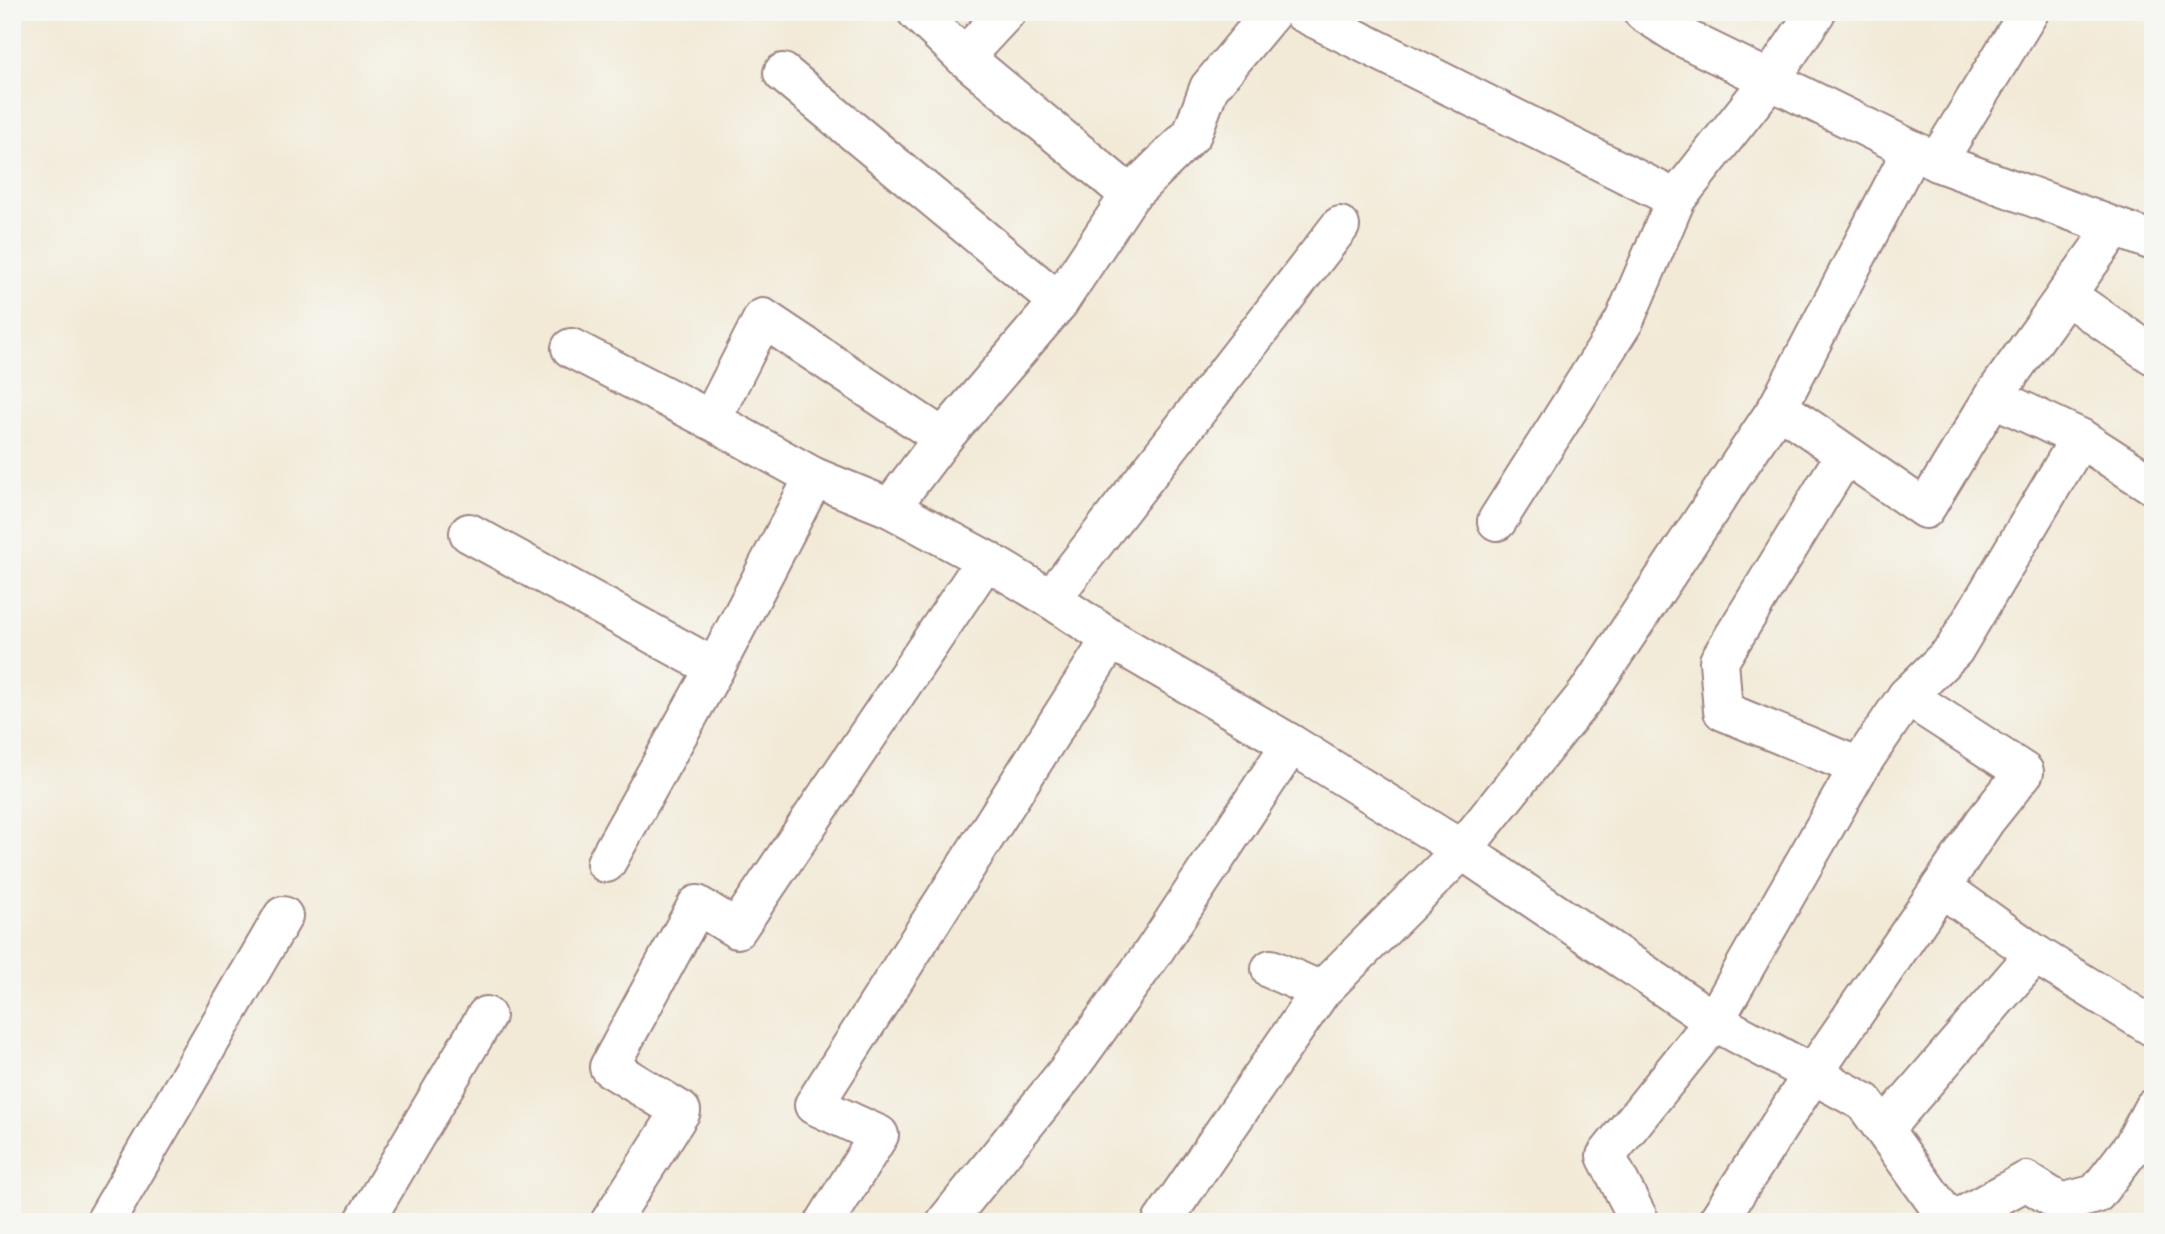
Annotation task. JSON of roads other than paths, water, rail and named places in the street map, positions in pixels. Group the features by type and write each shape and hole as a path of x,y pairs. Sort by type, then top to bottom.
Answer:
{"street":[{"path":"917,12 964,57 1130,195"},
{"path":"964,57 1006,12"},
{"path":"890,508 943,438 1059,303 1130,195 1192,134 1209,88 1272,12"},
{"path":"1302,12 1676,199"},
{"path":"1497,521 1624,321 1676,199 1770,80 1816,12"},
{"path":"1162,1222 1321,991 1462,850 1587,694 1777,407 1924,156 2029,12"},
{"path":"1653,15 1682,37 1924,156 2153,241"},
{"path":"783,73 1059,303"},
{"path":"1051,599 1339,226"},
{"path":"1777,407 1925,509 1993,397 2114,228"},
{"path":"2066,295 2153,355"},
{"path":"711,420 763,318 943,438"},
{"path":"570,348 711,420 814,477 890,508 986,560 1111,639 1291,744 1462,850 1714,1021 1864,1102 1951,1222 2026,1181 2061,1203 2096,1194 2133,1146 2153,1108"},
{"path":"1993,397 2080,438 2153,485"},
{"path":"1640,1222 1606,1156 1714,1021 1859,767 1907,696 1954,650 2080,438"},
{"path":"1845,455 1719,662 1723,711 1859,767"},
{"path":"606,863 715,668 814,477"},
{"path":"469,533 715,668"},
{"path":"610,1222 681,1111 609,1067 697,905 737,929 986,560"},
{"path":"825,1222 879,1135 814,1105 1111,639"},
{"path":"1717,1222 1812,1074 1985,821 2024,772 1907,696"},
{"path":"946,1222 1066,1073 1154,951 1291,744"},
{"path":"1941,887 2035,954 2153,1027"},
{"path":"105,1222 283,916"},
{"path":"1884,1129 2035,954"},
{"path":"1271,969 1321,991"},
{"path":"363,1222 486,1016"}]}
